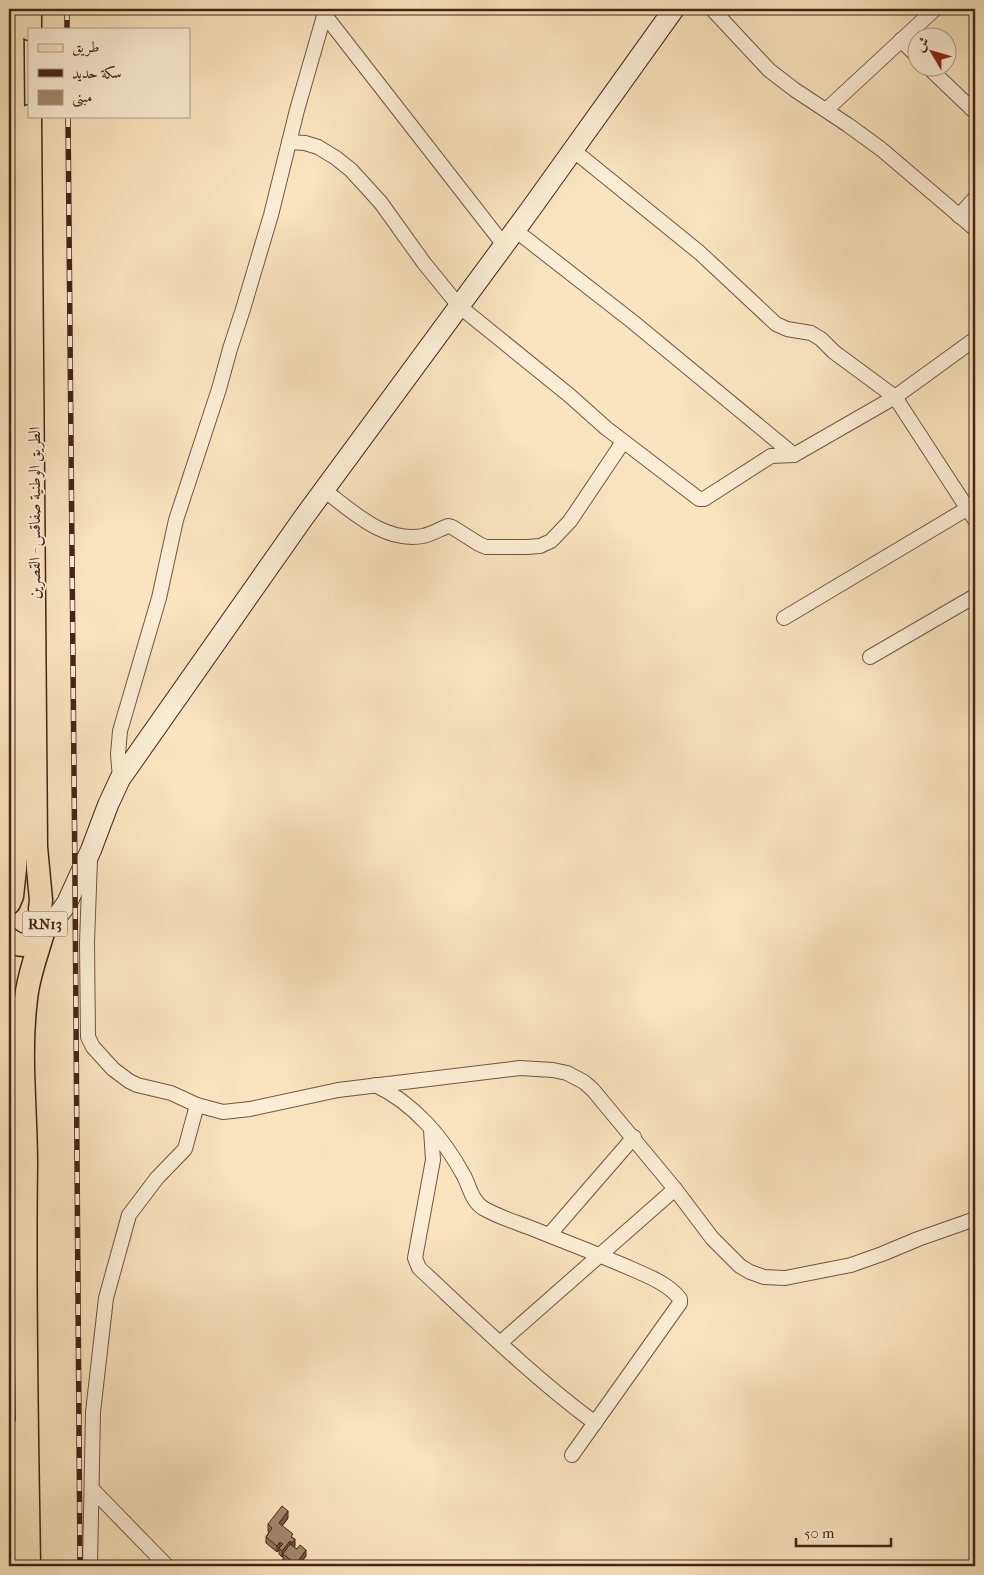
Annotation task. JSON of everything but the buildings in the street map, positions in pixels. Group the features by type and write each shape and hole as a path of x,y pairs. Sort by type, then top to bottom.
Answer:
{"main road":[{"name":"الطريق الوطنية صفاقس - القصرين","path":"12,9 24,232"},
{"path":"30,9 30,28"},
{"path":"43,923 51,902 75,882 91,850 120,779 324,490 674,9"},
{"name":"الطريق الوطنية صفاقس - القصرين","path":"10,1566 9,1536 18,1471 17,1321 25,1208 26,1151 22,1061 26,998 43,923 18,614 24,232 30,118"},
{"name":"الطريق الوطنية صفاقس - القصرين","path":"9,903 12,896 15,869 26,710"},
{"name":"RN13","path":"9,908 20,902 34,904 43,923 37,941 23,946 9,939"},
{"name":"الطريق الوطنية صفاقس - القصرين","path":"9,1430 18,1471 29,1566"}],"street":[{"path":"712,9 769,70 882,149 975,229"},
{"path":"826,110 935,9"},
{"path":"120,779 118,742 120,731 160,598 176,520 219,390 271,215 325,11"},
{"path":"325,11 509,238 633,322 794,455"},
{"path":"901,40 906,45"},
{"path":"939,78 975,112"},
{"path":"289,142 305,143 318,147 351,170 381,203 424,263 459,306 569,395 623,442 699,499 704,499 771,456 794,455 896,397 975,339"},
{"path":"573,150 700,253 776,324 787,329 811,333 896,397 973,510 784,618"},
{"path":"959,216 975,198"},
{"path":"324,490 366,521 379,529 396,535 423,536 448,526 486,547 540,546 560,533 570,521 623,442"},
{"path":"870,657 975,596"},
{"path":"91,850 87,943 88,1037 93,1047 113,1069 137,1085 171,1093 197,1105 223,1112 237,1111 338,1090 520,1068 553,1070 567,1073 584,1082 593,1090 634,1137 712,1238 732,1259 750,1272 764,1277 785,1278 851,1265 975,1219"},
{"path":"375,1085 401,1099 432,1130 456,1163 477,1204 502,1217 643,1274 667,1287 677,1294 680,1299 680,1304 572,1455"},
{"path":"90,1566 93,1412 106,1298 129,1215 185,1148 197,1105"},
{"path":"432,1130 433,1160 415,1258 419,1268 500,1344 566,1402 595,1423"},
{"path":"549,1235 634,1137"},
{"path":"500,1344 675,1189"},
{"path":"92,1489 166,1565 180,1566"}],"railway":[{"path":"67,9 67,28"},
{"path":"68,118 80,1566"}]}
